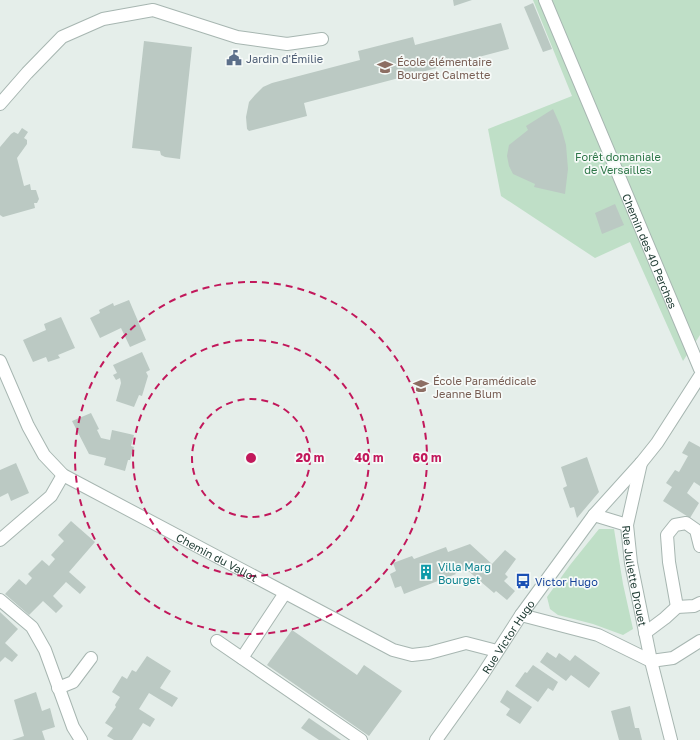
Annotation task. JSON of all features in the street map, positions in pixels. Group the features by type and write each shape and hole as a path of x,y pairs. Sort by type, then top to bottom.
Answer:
{"street":[{"name":"Chemin des 40 Perches","path":"545,0 700,369"},
{"path":"0,104 27,73 62,37 103,20 154,10 237,37 287,44 322,39"},
{"name":"Chemin du Vallot","path":"0,361 31,432 44,455 63,475 393,650 412,655 429,653 466,643 498,651"},
{"name":"Rue Victor Hugo","path":"436,740 481,677 521,615 594,515 657,443 700,376"},
{"path":"627,525 641,463"},
{"path":"0,540 51,496 63,475"},
{"name":"Rue Juliette Drouet","path":"594,515 627,525 631,562 645,633 671,740"},
{"path":"677,607 669,562 667,535 675,525 686,523 696,530 700,546"},
{"path":"242,658 285,593"},
{"path":"0,600 32,627 45,650 73,727 81,740"},
{"path":"645,633 677,607 694,606 700,603"},
{"path":"521,615 598,635 651,661 673,658 700,642"},
{"path":"216,641 361,740"},
{"path":"58,688 73,682 91,658"}],"green space":[{"name":"Forêt domaniale de Versailles","path":"533,0 700,0 700,335 683,361 630,242 595,258 501,196 488,129 572,96"},
{"path":"599,529 614,529 623,584 633,629 623,635 593,624 558,615 550,609 547,597"}],"building":[{"path":"453,0 472,0 454,6"},
{"path":"533,3 552,49 543,52 524,7"},
{"path":"501,23 509,49 304,103 307,116 249,131 247,129 246,117 249,102 263,87 272,83 360,60 358,51 413,37 415,45"},
{"path":"144,41 192,47 180,159 165,157 161,155 160,151 132,148"},
{"path":"553,109 561,127 566,145 568,169 565,194 534,187 535,184 513,174 509,166 507,156 509,145 528,130 526,126"},
{"path":"22,128 28,132 24,138 27,140 27,144 17,158 24,186 30,184 31,190 36,190 39,199 37,203 34,203 35,208 3,217 0,215 0,147 11,134 14,132 18,134"},
{"path":"615,204 624,225 602,234 595,213"},
{"path":"129,300 146,340 130,347 121,328 100,338 90,318 100,313 99,310 113,303 114,306"},
{"path":"61,317 75,348 58,355 60,358 48,362 46,357 33,362 23,340 46,330 44,324"},
{"path":"142,352 150,370 146,372 148,376 142,396 139,395 134,407 116,401 121,383 120,378 116,380 113,375 117,373 113,365"},
{"path":"91,413 99,429 97,430 101,438 110,440 112,430 134,435 131,446 134,447 125,471 104,465 106,458 89,454 72,421"},
{"path":"689,441 700,447 700,486 694,482 687,493 699,503 690,518 663,501 672,487 666,483 675,470 679,472 688,456 682,453"},
{"path":"587,457 599,492 577,518 574,507 570,508 563,488 567,486 561,467"},
{"path":"16,463 29,493 11,501 8,493 0,497 0,470"},
{"path":"71,521 95,542 69,572 86,587 80,594 66,582 53,596 63,606 56,613 43,601 29,615 5,594 19,579 26,585 32,578 28,574 42,560 49,566 55,559 51,555 64,541 58,535"},
{"name":"Villa Marg Bourget","path":"470,544 492,564 505,550 516,559 505,574 508,577 504,581 515,591 507,600 496,591 494,593 466,569 404,594 401,586 395,588 390,574 396,571 393,563 412,556 414,559 446,547 448,552"},
{"path":"0,612 18,629 5,643 18,655 12,662 5,657 0,662"},
{"path":"292,630 357,675 364,665 402,691 369,736 267,665"},
{"path":"547,652 556,658 559,653 570,661 575,655 600,673 589,688 571,675 566,681 540,662"},
{"path":"147,656 171,671 160,688 178,698 172,707 149,693 139,709 155,719 150,727 143,723 132,740 114,740 107,736 113,728 105,723 116,707 115,705 120,697 112,692 122,676 127,679 132,670 136,672"},
{"path":"533,665 558,682 553,691 548,688 538,702 515,686 525,672 527,673"},
{"path":"507,690 532,707 520,724 506,715 510,709 500,702"},
{"path":"36,692 42,711 50,708 55,727 42,731 45,740 12,740 24,736 14,700"},
{"path":"630,706 635,728 639,728 642,740 619,740 611,711"},
{"path":"309,718 341,740 319,740 301,728"}],"place":[{"name":"Jardin d'Émilie","path":"234,58"},
{"name":"École élémentaire Bourget Calmette","path":"385,67"},
{"name":"École Paramédicale Jeanne Blum","path":"421,386"},
{"name":"Villa Marg Bourget","path":"426,572"},
{"name":"Victor Hugo","path":"523,581"}]}
